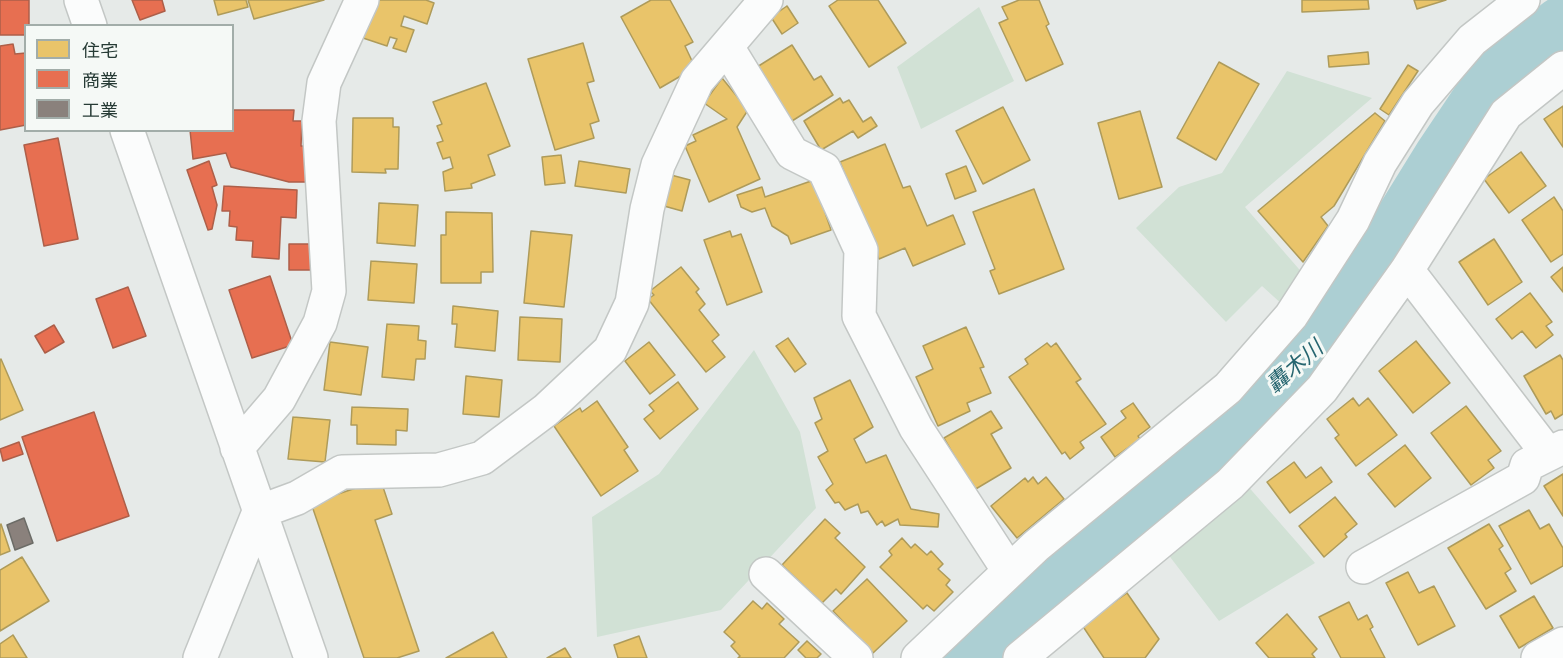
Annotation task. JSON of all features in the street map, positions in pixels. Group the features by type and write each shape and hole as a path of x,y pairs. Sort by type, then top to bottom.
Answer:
{"street":[{"path":"81,0 89,24"},
{"path":"237,448 279,399 320,323 328,291 319,121 324,83 362,0"},
{"path":"200,658 259,512 297,498 342,472 438,470 482,458 546,410 610,350 633,303 647,209 658,165 697,81 766,0"},
{"path":"918,658 1036,546 1228,388 1291,316 1353,219 1380,163 1418,103 1472,40 1523,0"},
{"path":"727,47 792,153 824,169 861,250 859,316 916,428 1009,571"},
{"path":"1020,658 1230,484 1322,389 1407,270 1506,114 1563,68"},
{"path":"128,132 310,658"},
{"path":"1363,567 1523,478 1527,465 1555,450 1407,270"},
{"path":"766,574 856,658"},
{"path":"1538,658 1563,644"}],"green space":[{"path":"979,7 1014,81 921,129 897,67"},
{"path":"1287,71 1372,98 1245,207 1305,276 1284,306 1262,286 1226,322 1136,228 1179,187 1222,173"},
{"path":"754,350 800,432 816,508 721,610 597,637 592,517 659,474"},
{"path":"1246,484 1315,563 1219,621 1164,549"}],"building: 住宅":[{"path":"214,0 246,0 248,7 218,15"},
{"path":"248,0 324,0 254,19"},
{"path":"376,0 426,0 434,3 427,24 404,16 401,26 414,30 406,52 393,48 397,39 390,37 387,46 363,38"},
{"path":"651,0 670,0 693,42 685,46 693,63 689,65 691,70 660,88 621,17"},
{"path":"838,0 878,0 906,43 869,67 829,6"},
{"path":"1019,0 1039,0 1049,24 1046,26 1063,64 1026,81 999,23 1008,19 1002,7"},
{"path":"1302,0 1368,0 1369,9 1302,12"},
{"path":"1414,0 1446,0 1417,9"},
{"path":"787,6 798,23 782,34 771,17"},
{"path":"583,43 594,81 587,83 599,121 590,124 594,138 555,150 528,59"},
{"path":"792,45 814,80 821,76 833,95 792,121 757,67"},
{"path":"1368,52 1369,64 1329,67 1328,56"},
{"path":"1219,62 1259,84 1216,160 1177,138"},
{"path":"1408,65 1418,71 1389,115 1380,109"},
{"path":"722,78 748,110 737,127 760,179 709,202 685,146 696,141 693,135 727,119 704,103"},
{"path":"486,83 510,146 488,155 495,175 471,184 472,188 445,191 443,172 453,168 450,157 443,159 437,143 443,141 437,126 442,124 433,102"},
{"path":"840,98 843,103 849,100 863,122 871,117 877,126 858,138 853,131 821,150 804,121"},
{"path":"1563,106 1563,147 1544,119"},
{"path":"1003,107 1030,160 983,184 956,131"},
{"path":"1140,111 1162,187 1119,199 1098,123"},
{"path":"1375,113 1385,121 1334,206 1321,217 1328,226 1303,262 1258,211"},
{"path":"353,118 393,118 393,127 399,127 398,169 385,169 386,173 352,172"},
{"path":"885,144 903,188 910,186 927,226 953,215 965,244 913,266 905,248 879,259 840,162"},
{"path":"1521,152 1546,186 1509,213 1484,179"},
{"path":"561,155 565,183 545,185 542,157"},
{"path":"579,161 630,169 626,193 575,186"},
{"path":"966,166 976,191 955,199 946,174"},
{"path":"671,175 690,180 682,211 664,206"},
{"path":"814,180 831,230 791,244 788,236 772,226 765,208 752,212 741,207 737,195 762,187 765,197"},
{"path":"1034,189 1064,269 999,294 990,271 995,269 973,212"},
{"path":"1554,197 1563,211 1563,254 1551,262 1522,220"},
{"path":"379,203 418,205 415,246 377,243"},
{"path":"446,212 492,213 493,272 481,272 481,283 441,283 441,235 446,235"},
{"path":"531,231 572,235 564,307 524,303"},
{"path":"730,231 732,237 741,234 762,292 727,305 704,240"},
{"path":"1494,239 1522,282 1488,305 1459,262"},
{"path":"371,261 417,264 414,303 368,300"},
{"path":"681,267 699,289 696,292 705,304 699,310 719,335 712,341 725,357 706,372 648,299 654,295 650,291"},
{"path":"1563,267 1563,292 1551,277"},
{"path":"1530,293 1552,322 1546,326 1553,335 1536,348 1522,331 1512,339 1496,319"},
{"path":"453,306 498,311 495,351 455,347 457,324 452,324"},
{"path":"520,317 562,319 560,362 518,360"},
{"path":"387,324 419,326 418,340 426,341 425,359 416,359 414,380 382,377"},
{"path":"966,327 984,367 980,368 991,393 967,403 970,411 938,426 916,377 933,369 923,346"},
{"path":"788,338 806,364 795,372 776,346"},
{"path":"1416,341 1450,383 1413,413 1379,371"},
{"path":"330,342 368,347 361,395 324,390"},
{"path":"649,342 675,375 650,394 625,361"},
{"path":"1047,343 1051,347 1056,343 1081,379 1076,382 1106,424 1080,442 1084,448 1070,459 1065,452 1062,454 1009,377 1028,364 1025,359"},
{"path":"1560,355 1563,360 1563,414 1555,419 1551,411 1546,414 1524,376"},
{"path":"0,360 23,410 0,420"},
{"path":"466,376 502,380 499,417 463,414"},
{"path":"850,380 873,427 854,439 866,463 886,455 911,509 939,514 938,527 900,525 898,519 885,526 882,521 877,525 868,511 861,513 858,504 845,510 839,502 835,503 826,490 833,484 818,457 828,451 815,423 822,419 814,398"},
{"path":"678,382 698,409 660,439 644,419 654,411 649,405"},
{"path":"1353,398 1359,406 1368,398 1397,435 1356,466 1335,438 1339,435 1327,419"},
{"path":"597,401 628,447 624,450 638,471 601,496 554,426 580,408 582,412"},
{"path":"1133,403 1150,427 1138,436 1140,439 1115,457 1101,437 1126,418 1121,411"},
{"path":"1466,406 1501,451 1488,460 1494,468 1471,485 1431,433"},
{"path":"352,407 408,409 407,431 396,430 396,445 357,444 357,425 351,425"},
{"path":"991,411 1002,428 991,434 1011,468 974,490 944,438"},
{"path":"293,417 330,420 325,462 288,459"},
{"path":"1405,445 1431,478 1395,507 1368,474"},
{"path":"1294,462 1306,478 1321,467 1332,482 1290,513 1267,482"},
{"path":"1563,474 1563,516 1544,486"},
{"path":"1033,477 1038,484 1046,477 1064,499 1017,538 991,506 1025,478 1028,482"},
{"path":"371,483 382,484 392,514 375,520 419,651 397,658 364,658 311,503"},
{"path":"1335,497 1357,524 1345,534 1347,537 1324,557 1299,526"},
{"path":"1529,510 1540,529 1549,524 1563,548 1563,566 1531,584 1499,526"},
{"path":"825,519 840,533 835,538 865,567 841,594 836,589 822,603 782,565"},
{"path":"1489,524 1503,546 1499,549 1511,569 1505,573 1516,591 1486,609 1448,548"},
{"path":"0,525 10,551 0,555"},
{"path":"902,538 911,548 915,544 927,555 931,551 943,564 938,569 950,580 946,585 953,592 934,611 927,605 923,609 880,567 892,555 889,551"},
{"path":"22,557 49,601 0,631 0,570"},
{"path":"1408,572 1419,593 1434,586 1455,626 1418,645 1386,583"},
{"path":"867,579 907,621 873,653 833,611"},
{"path":"1127,593 1159,639 1145,658 1104,658 1082,625"},
{"path":"1534,596 1553,628 1519,648 1500,616"},
{"path":"753,601 762,609 767,603 784,619 779,624 799,642 784,658 738,658 740,656 731,646 735,642 724,632"},
{"path":"1349,602 1358,620 1367,615 1373,627 1370,629 1385,658 1341,658 1319,617"},
{"path":"1287,614 1317,649 1312,654 1315,658 1269,658 1256,643"},
{"path":"493,632 507,658 446,658"},
{"path":"13,635 27,658 0,658 0,644"},
{"path":"639,636 647,658 618,658 614,645"},
{"path":"807,641 821,654 817,658 806,658 798,650"},
{"path":"565,648 571,658 547,658"}],"building: 商業":[{"path":"0,0 29,0 29,24 24,24 24,35 0,35"},
{"path":"132,0 162,0 165,11 140,20"},
{"path":"13,44 15,54 24,53 24,125 0,130 0,46"},
{"path":"234,110 294,110 293,121 302,121 301,146 306,146 307,182 289,182 231,167 226,153 193,159 190,132 234,132"},
{"path":"58,138 78,239 44,246 24,145"},
{"path":"209,161 217,185 212,187 217,205 212,229 208,230 187,170"},
{"path":"224,186 297,190 296,218 281,217 279,259 252,257 253,241 236,240 237,227 229,226 230,211 222,211"},
{"path":"289,244 313,244 313,270 289,270"},
{"path":"270,276 293,345 252,358 229,290"},
{"path":"128,287 146,336 113,348 96,299"},
{"path":"54,325 64,342 45,353 35,336"},
{"path":"94,412 129,516 57,541 22,437"},
{"path":"19,442 23,454 3,461 0,449"}],"building: 工業":[{"path":"24,518 33,543 15,550 7,525"}],"waterway":[{"name":"轟木川","path":"967,658 1047,583 1340,327 1444,159 1499,77 1563,27"}]}
